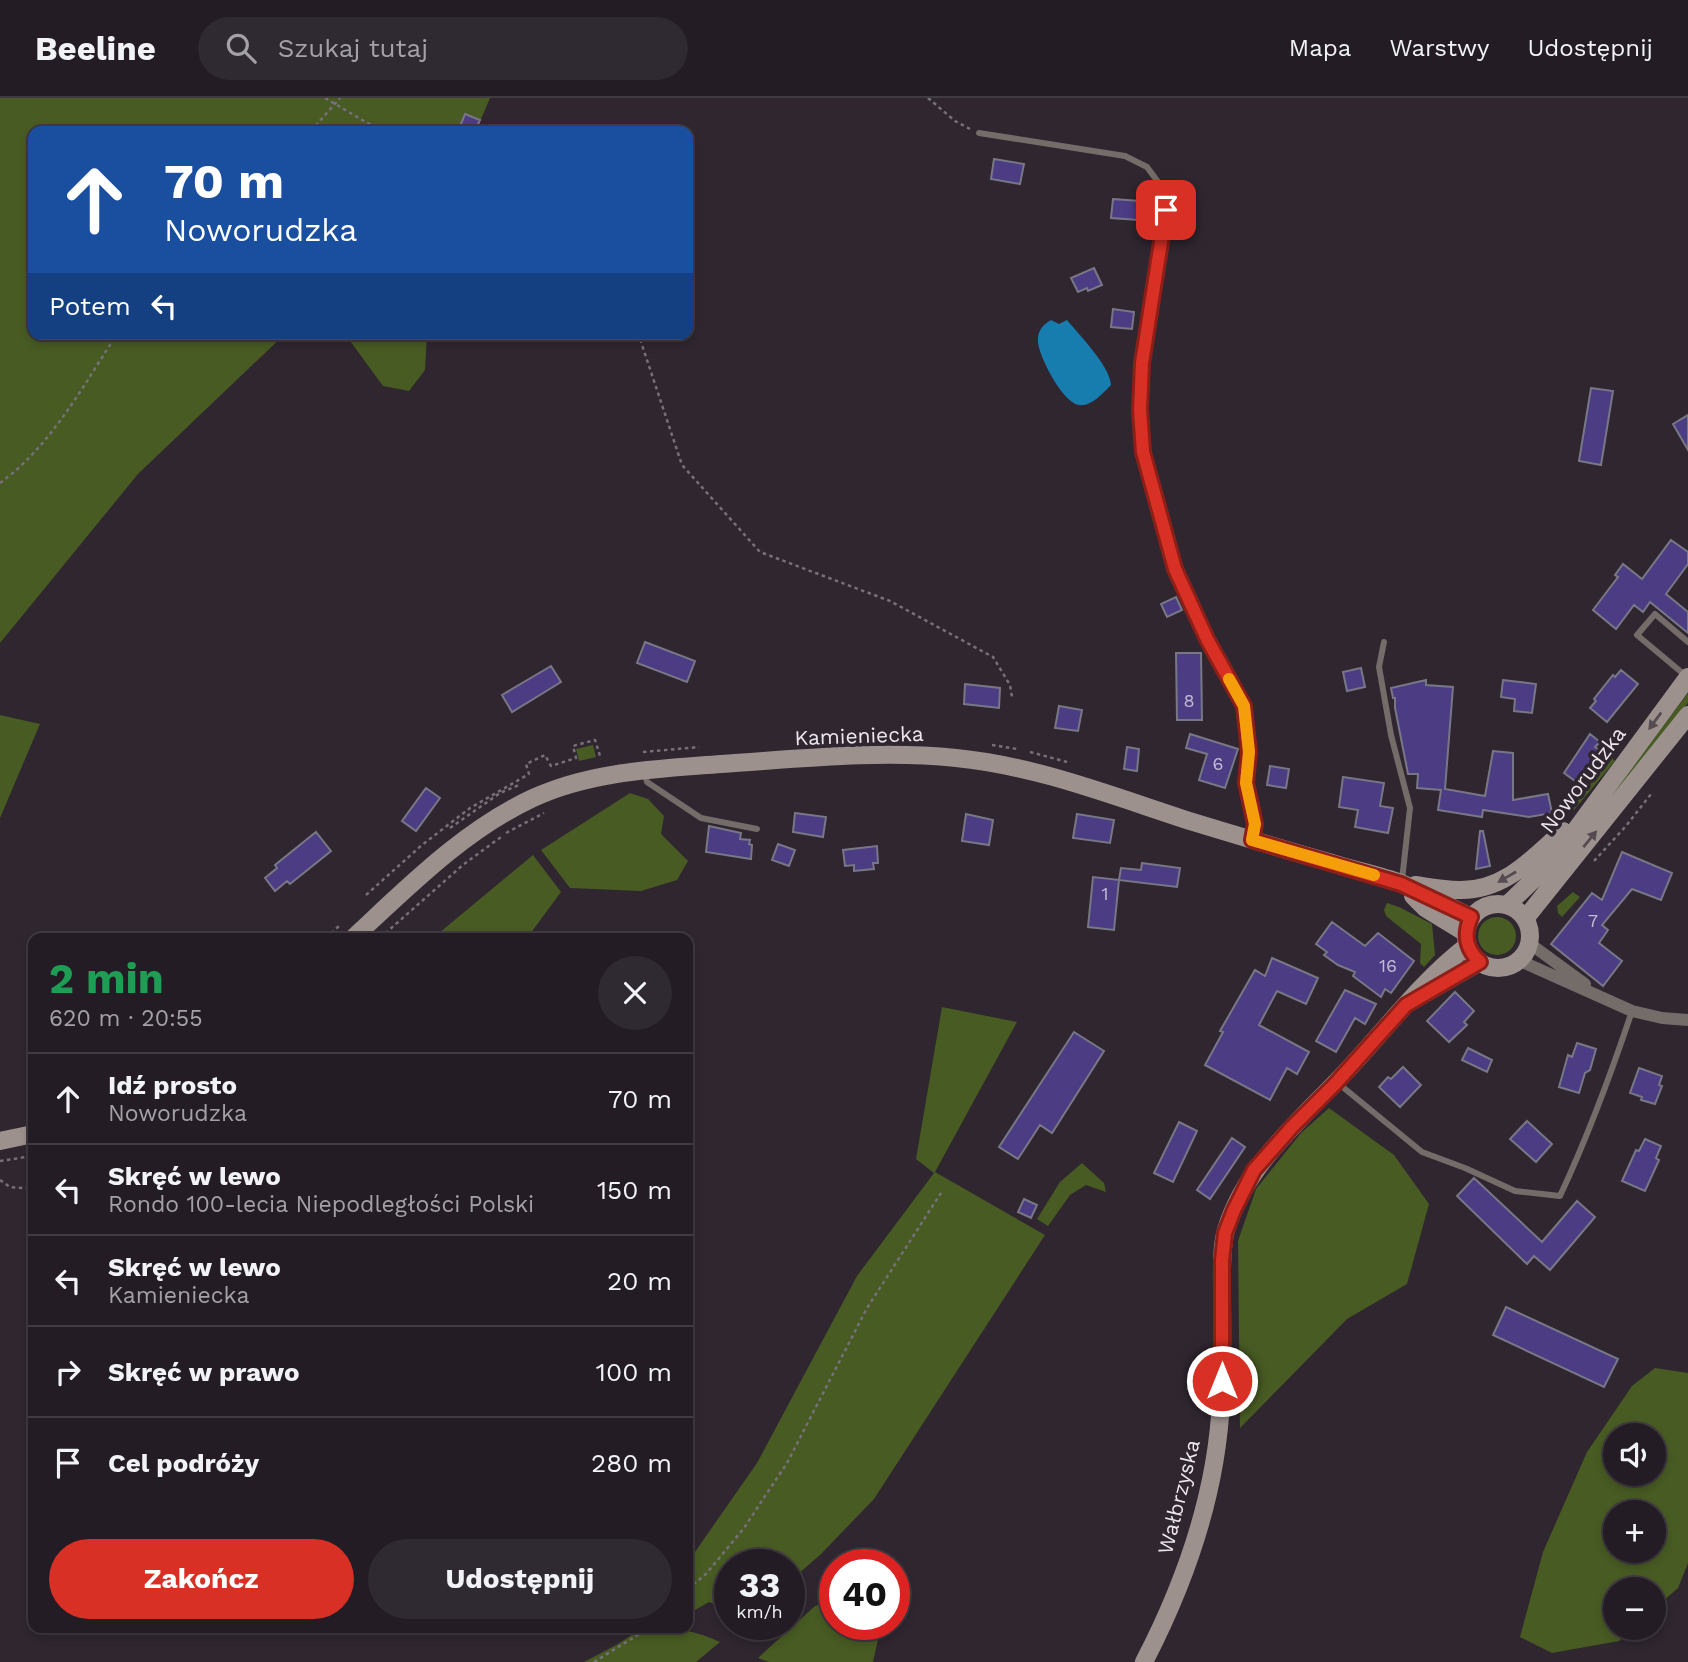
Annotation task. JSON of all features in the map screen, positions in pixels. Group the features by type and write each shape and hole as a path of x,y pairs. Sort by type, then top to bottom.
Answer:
{"main road":[{"name":"Noworudzka","path":"1507,905 1569,839 1688,677"},
{"name":"Noworudzka","path":"1525,919 1688,715"},
{"name":"Kamieniecka","path":"359,933 451,851 487,823 533,798 562,787 602,776 644,770 908,755 957,758 1010,766 1073,782 1252,840 1401,884 1425,908 1468,932"},
{"path":"1401,884 1464,890 1502,882 1522,868 1595,801"},
{"path":"1336,1083 1444,964 1487,905 1507,905 1525,919 1529,943 1518,960 1499,968 1489,967 1480,962 1468,932"},
{"path":"1406,1005 1480,962"},
{"name":"Wałbrzyska","path":"1144,1662 1164,1623 1196,1541 1216,1456 1222,1400 1222,1260 1225,1233 1254,1170 1336,1083"},
{"path":"0,1141 28,1135"}],"street":[{"path":"1529,943 1596,993"},
{"path":"1518,960 1632,1011 1662,1018 1688,1020"}],"lane":[{"path":"979,133 1125,156 1147,167 1161,186 1166,210 1142,363 1140,410 1143,452 1175,569 1207,639 1244,706 1249,752 1246,783 1255,824 1252,840"},
{"path":"1688,642 1655,614 1637,635 1688,677"},
{"path":"1384,642 1378,667 1391,735 1410,808 1401,884"},
{"path":"644,770 647,782 701,818 757,829"},
{"path":"1336,1083 1422,1152 1515,1191 1560,1196 1580,1155 1605,1091 1632,1011"}],"path":[{"path":"324,98 373,126"},
{"path":"316,126 340,98"},
{"path":"928,98 955,121 979,133"},
{"path":"0,483 13,473 60,421 113,340"},
{"path":"640,340 682,465 760,552 890,601 993,657 1010,685 1012,697"},
{"path":"1588,867 1651,794"},
{"path":"386,933 479,852 503,835 547,811"},
{"path":"0,1161 28,1157"},
{"path":"0,1180 10,1187 28,1189"},
{"path":"693,1585 706,1574 744,1528 787,1464 867,1308 941,1193"},
{"path":"594,1662 641,1633"}],"green space":[{"path":"0,98 490,98 478,126 28,126 28,340 279,340 138,474 0,643"},
{"path":"349,340 427,340 425,370 409,391 383,386"},
{"path":"1688,693 1688,703 1545,886 1539,881 1601,808"},
{"path":"0,715 40,724 0,818"},
{"path":"593,745 596,757 579,761 576,749"},
{"path":"1612,758 1615,761 1574,810 1569,810"},
{"path":"630,793 648,799 664,816 661,834 688,861 677,880 641,891 570,888 541,850"},
{"path":"533,855 561,892 531,933 439,933"},
{"path":"1573,892 1580,897 1562,917 1557,906"},
{"path":"1387,903 1432,924 1435,955 1424,967 1420,963 1421,944 1386,916 1384,910"},
{"path":"1497,917 1510,923 1516,936 1510,949 1497,955 1484,949 1478,936 1484,923"},
{"path":"942,1007 1017,1022 935,1172 1045,1235 874,1499 826,1549 819,1549 819,1556 805,1568 805,1549 714,1549 714,1604 709,1602 693,1611 693,1555 757,1463 857,1276 934,1173 916,1159"},
{"path":"1329,1108 1394,1155 1429,1204 1407,1284 1347,1319 1240,1428 1238,1241 1256,1189 1301,1133"},
{"path":"1082,1163 1104,1183 1106,1192 1086,1185 1070,1195 1048,1226 1037,1219 1060,1182"},
{"path":"1655,1368 1688,1373 1688,1563 1678,1588 1666,1598 1666,1577 1603,1577 1603,1640 1620,1640 1552,1653 1520,1637 1543,1552 1587,1452 1603,1429 1603,1486 1666,1486 1666,1423 1607,1423 1632,1386"},
{"path":"819,1605 819,1640 878,1640 873,1662 769,1662 758,1658 778,1640 805,1640 805,1615"},
{"path":"634,1633 693,1633 720,1642 696,1662 584,1662"}],"water":[{"path":"1051,320 1059,324 1067,320 1106,369 1111,385 1088,404 1079,405 1066,396 1053,378 1039,349 1039,332"}],"building":[{"path":"465,114 480,120 477,126 460,126"},
{"path":"994,159 1024,164 1020,184 991,179"},
{"path":"1113,199 1140,201 1138,220 1111,218"},
{"path":"1094,268 1102,285 1078,292 1071,278"},
{"path":"1113,309 1134,312 1132,329 1111,327"},
{"path":"1591,388 1613,391 1601,465 1579,461"},
{"path":"1688,415 1688,450 1673,424"},
{"path":"1671,540 1688,552 1688,564 1666,594 1688,612 1688,633 1650,602 1643,612 1634,605 1616,629 1593,610 1618,577 1615,575 1623,564 1642,579"},
{"path":"1176,597 1182,610 1167,617 1161,604"},
{"path":"645,642 695,661 687,682 637,663"},
{"path":"1176,653 1201,653 1202,720 1177,720"},
{"path":"551,666 561,682 512,712 502,695"},
{"path":"1361,668 1365,687 1347,691 1343,672"},
{"path":"1621,670 1638,684 1607,722 1590,708 1613,675 1615,677"},
{"path":"1426,680 1426,685 1453,687 1445,789 1485,796 1493,751 1513,753 1513,800 1548,794 1552,813 1529,817 1483,810 1482,817 1438,810 1441,790 1417,788 1418,774 1408,774 1391,688"},
{"path":"1503,680 1536,684 1532,713 1514,711 1515,699 1501,697"},
{"path":"965,684 1000,688 999,708 964,704"},
{"path":"1059,706 1082,710 1078,731 1055,728"},
{"path":"1190,734 1238,749 1225,788 1199,780 1207,754 1186,748"},
{"path":"1590,734 1600,742 1595,747 1604,754 1582,786 1564,773"},
{"path":"1127,747 1139,749 1137,771 1124,769"},
{"path":"1270,766 1289,769 1286,788 1267,785"},
{"path":"1343,777 1384,783 1380,806 1393,808 1388,833 1355,827 1358,810 1339,807"},
{"path":"426,788 440,798 416,831 402,821"},
{"path":"795,813 826,817 823,837 793,832"},
{"path":"966,814 993,820 989,845 962,841"},
{"path":"1077,814 1114,820 1110,843 1073,838"},
{"path":"709,826 741,833 740,839 750,840 751,859 706,852"},
{"path":"1480,831 1483,831 1490,866 1476,869"},
{"path":"316,832 331,851 290,884 287,881 275,891 265,878 277,868 275,865"},
{"path":"778,844 795,850 789,866 772,860"},
{"path":"877,846 878,863 873,863 874,869 854,871 854,865 845,866 843,850"},
{"path":"1622,852 1672,873 1661,900 1632,889 1602,925 1608,930 1599,943 1622,961 1603,986 1551,944 1592,893 1602,900"},
{"path":"1142,863 1180,868 1177,887 1119,880 1121,868 1141,870"},
{"path":"1093,877 1119,880 1114,930 1088,927"},
{"path":"1332,922 1365,946 1378,933 1414,961 1391,993 1385,989 1381,997 1353,976 1355,972 1324,955 1327,952 1316,944"},
{"path":"1272,958 1318,978 1306,1004 1277,991 1259,1025 1309,1052 1297,1074 1287,1068 1270,1100 1205,1065 1223,1032 1220,1031 1255,970 1265,976"},
{"path":"1345,990 1376,1004 1365,1024 1355,1018 1336,1052 1316,1041"},
{"path":"1455,992 1474,1011 1464,1022 1467,1025 1449,1042 1427,1021"},
{"path":"1074,1032 1104,1051 1052,1133 1040,1125 1018,1159 999,1147"},
{"path":"1577,1043 1596,1049 1579,1093 1559,1087 1568,1055 1572,1057"},
{"path":"1468,1048 1492,1060 1487,1072 1462,1060"},
{"path":"1403,1067 1421,1085 1400,1107 1379,1087"},
{"path":"1639,1068 1662,1076 1659,1085 1662,1086 1655,1104 1630,1093"},
{"path":"1527,1121 1552,1144 1536,1162 1510,1139"},
{"path":"1179,1122 1197,1131 1173,1182 1154,1173"},
{"path":"1232,1138 1245,1147 1210,1199 1197,1190"},
{"path":"1645,1139 1661,1146 1656,1158 1659,1160 1645,1191 1622,1181 1636,1150 1639,1151"},
{"path":"1474,1178 1542,1242 1577,1201 1595,1217 1550,1270 1534,1256 1527,1264 1457,1196"},
{"path":"1024,1199 1037,1205 1031,1218 1018,1212"},
{"path":"1506,1307 1618,1359 1604,1387 1493,1335"}],"slow traffic":[{"path":"1229,679 1244,706 1249,752 1246,783 1255,824 1252,840 1374,875"}],"route":[{"path":"1166,210 1142,363 1140,410 1143,452 1175,569 1207,639 1244,706 1249,752 1246,783 1255,824 1252,840 1401,884 1471,917 1467,926 1467,946 1480,962 1406,1005 1254,1170 1225,1233 1222,1260 1222,1381"}]}
